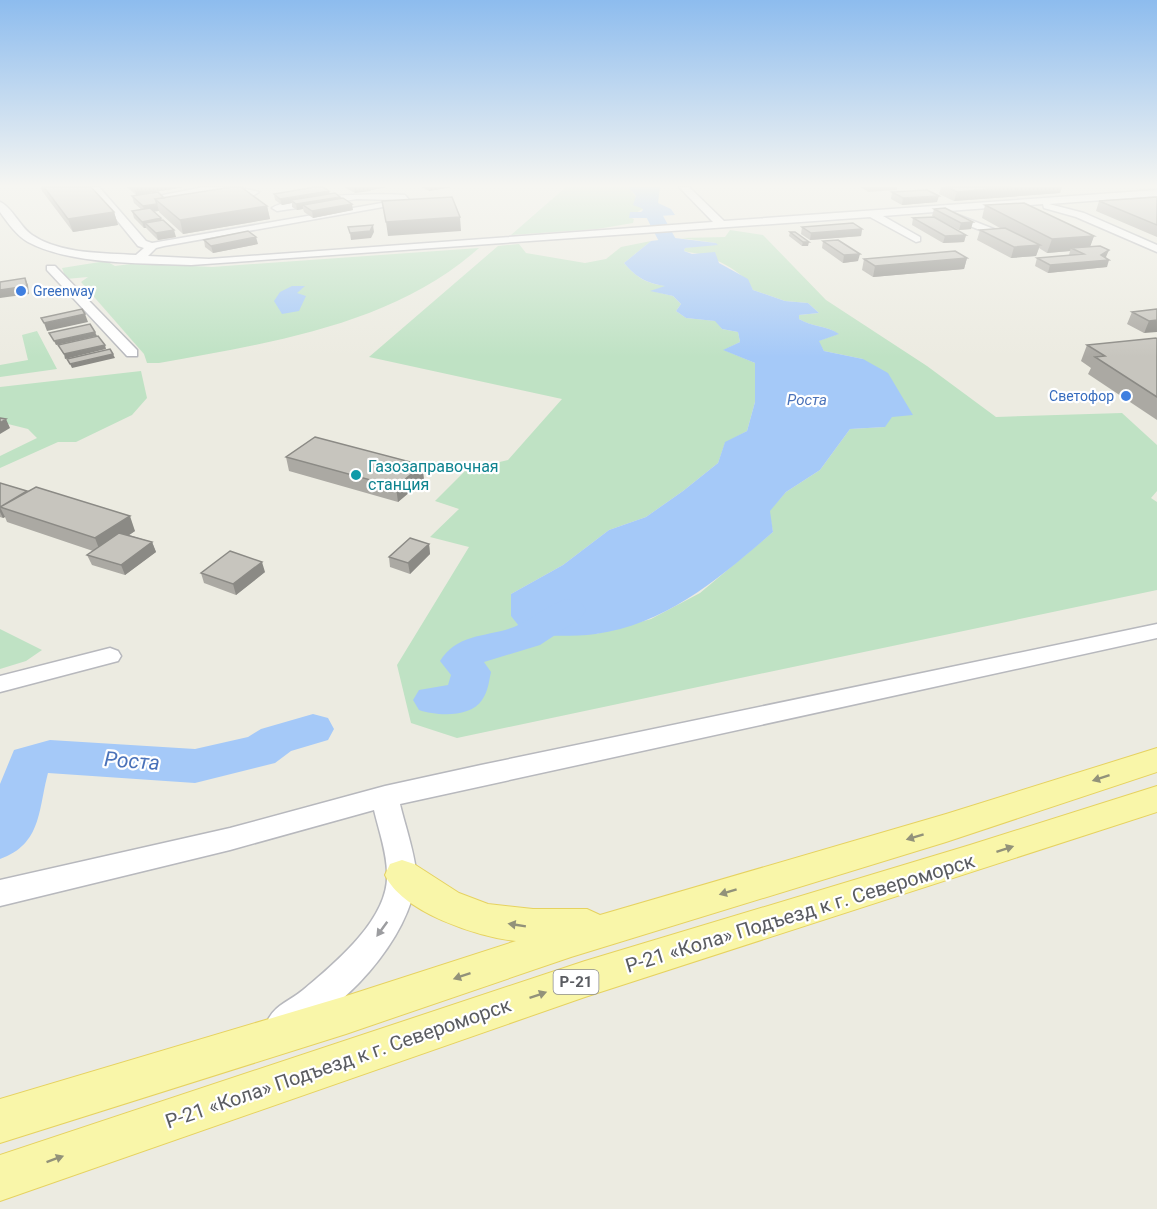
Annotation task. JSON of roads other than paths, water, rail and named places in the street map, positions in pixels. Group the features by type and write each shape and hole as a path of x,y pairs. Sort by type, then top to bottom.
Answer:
{"main road":[{"name":"Р-21","path":"0,1121 246,1046 617,925 946,828 1157,760"},
{"name":"Р-21 «Кола» Подъезд к г. Североморск","path":"0,1178 585,979 970,860 1157,799"},
{"path":"402,875 430,897 466,915 525,927 617,925"}],"street":[{"path":"40,243 51,248 140,258 209,262 538,243"},
{"path":"142,243 152,246 166,243"},
{"path":"140,258 152,246"},
{"path":"51,268 132,353"},
{"path":"0,893 230,838 385,797 508,769 972,673 1157,630"},
{"path":"0,684 110,656"},
{"path":"246,1046 309,1006 355,966 392,915 402,875 385,797"}],"water":[{"name":"Роста","path":"648,243 716,243 718,245 685,248 684,251 692,254 715,252 719,263 748,279 753,290 785,301 808,303 819,313 799,315 799,319 839,334 819,341 824,351 863,359 888,373 913,415 892,417 885,427 850,429 820,470 786,492 770,511 773,532 733,566 692,596 646,620 622,629 596,634 527,636 511,616 511,594 563,565 609,530 646,517 683,491 718,463 725,442 747,431 755,402 755,363 723,350 740,342 738,332 722,329 715,321 686,318 676,311 681,304 673,296 650,291 665,286 642,279 624,263"},
{"path":"292,286 305,286 297,293 306,296 299,311 282,314 274,301 280,292"}],"waterway":[{"name":"Роста","path":"671,243 690,282"},
{"name":"Роста","path":"433,700 451,700 466,693 471,672 459,661 475,649 527,636 568,610"},
{"name":"Роста","path":"0,839 14,825 16,806 29,762 50,756 195,766 260,751 276,740 313,729"}],"place":[{"name":"Greenway","path":"21,291"},
{"name":"Светофор","path":"1126,396"},
{"name":"Газозаправочная станция","path":"356,475"}]}
